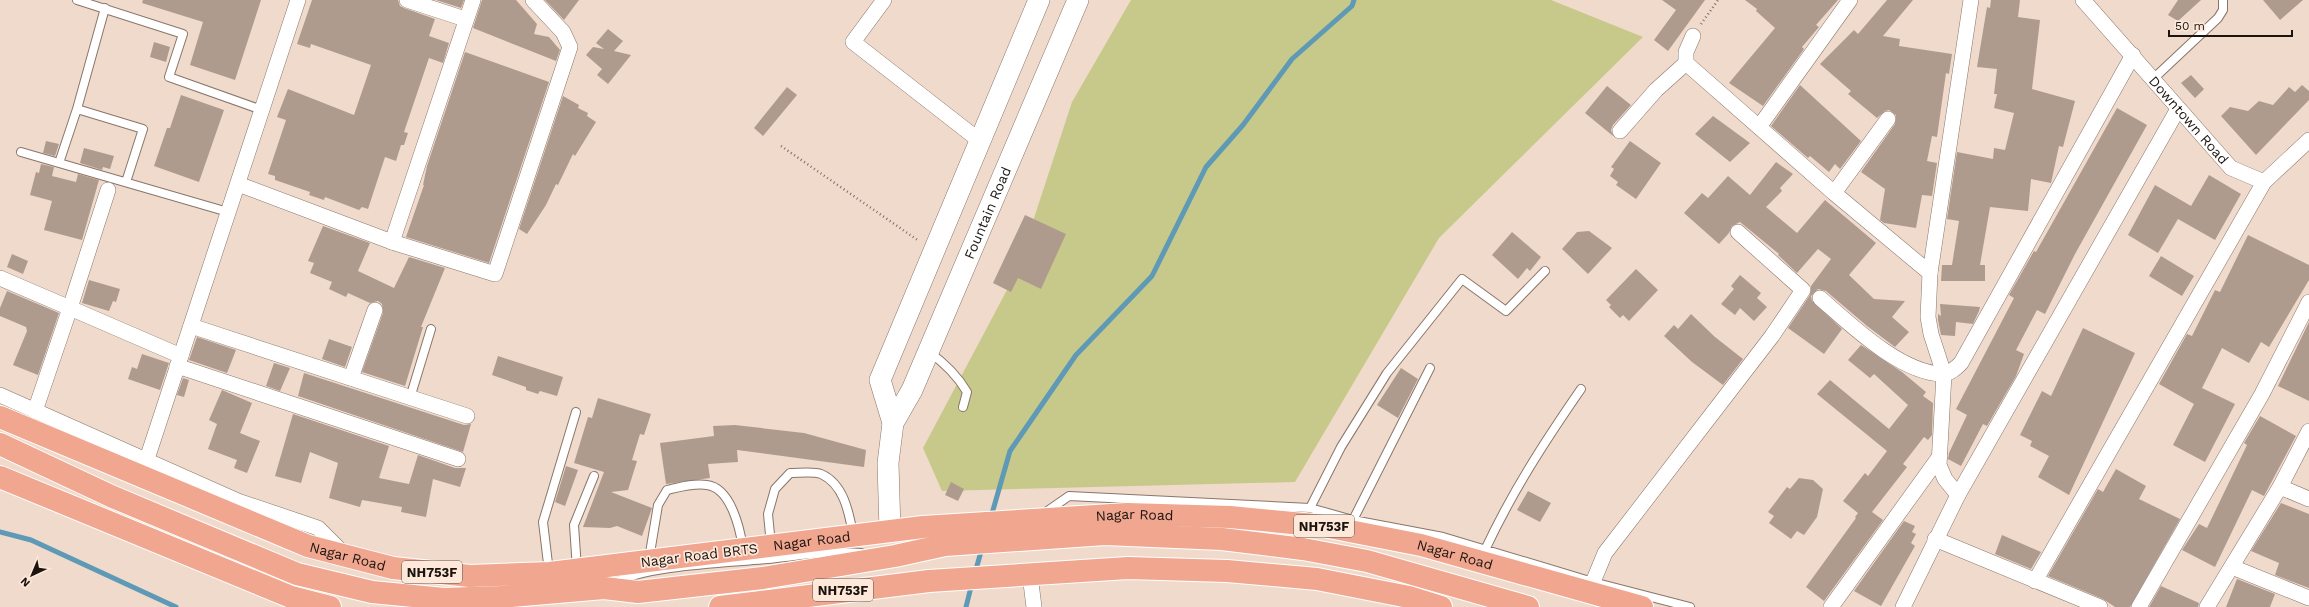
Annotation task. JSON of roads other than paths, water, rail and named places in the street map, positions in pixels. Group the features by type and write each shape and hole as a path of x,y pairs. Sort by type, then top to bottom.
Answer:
{"highway":[{"name":"Nagar Road","path":"0,418 308,546 393,568 470,576 550,573 649,562 890,531 991,529 1034,520 1127,514 1230,518 1324,526 1421,544 1642,607"},
{"path":"0,444 113,497 305,576 372,592 444,599 500,597 604,588 638,592 763,578 895,556 945,545 969,542 991,529 1222,539 1303,549 1367,561 1528,607"},
{"path":"0,476 291,597 330,607"},
{"path":"847,590 895,556"},
{"name":"NH753F","path":"720,607 847,590 974,578 1128,568 1227,571 1317,579 1409,597 1441,607"}],"street":[{"path":"146,462 298,0"},
{"path":"407,0 465,19"},
{"path":"392,242 465,19 473,0"},
{"path":"238,184 392,242 495,274 570,47 563,32 533,0"},
{"path":"884,0 853,42 980,141"},
{"name":"Fountain Road","path":"893,423 880,380 1039,0"},
{"name":"Fountain Road","path":"890,531 888,463 893,423 912,390 1078,0"},
{"path":"1759,126 1850,0"},
{"path":"1958,495 1945,479 1939,465 1944,374 1931,334 1928,317 1930,273 1971,0"},
{"name":"Downtown Road","path":"2083,0 2231,168 2264,182"},
{"path":"1620,130 1656,90 1686,63 1686,52 1693,36"},
{"path":"1820,298 1888,354 1927,371 1944,374 1953,371 1961,363 2133,55"},
{"path":"1686,63 1834,193 1930,273"},
{"path":"1903,607 1935,539 1958,495 2178,109"},
{"path":"1834,193 1888,119"},
{"path":"2035,581 2264,182 2309,140"},
{"path":"36,411 108,190"},
{"path":"1593,582 1605,553 1772,336 1803,290 1738,232"},
{"path":"0,278 70,308 179,361 458,459"},
{"path":"2139,607 2262,394 2309,302"},
{"path":"351,378 375,310"},
{"path":"190,326 467,416"},
{"path":"0,395 146,462 238,501 318,528 347,556"},
{"path":"2207,607 2280,487 2309,431"},
{"path":"1831,607 1940,456"},
{"path":"2280,487 2309,499"},
{"path":"1935,539 2100,607"},
{"path":"2232,567 2309,598"},
{"path":"1030,574 1034,607"}],"lane":[{"path":"77,0 183,34 169,77 262,110"},
{"path":"2152,80 2218,18 2223,10 2223,0"},
{"path":"59,164 77,109 105,8"},
{"path":"77,109 143,129 126,182"},
{"path":"21,152 228,212"},
{"path":"1310,508 1341,447 1387,373 1462,280 1506,311 1545,271"},
{"path":"410,398 431,329"},
{"path":"929,351 948,365 961,381 967,392 963,407"},
{"path":"1353,520 1430,368"},
{"path":"1485,550 1504,508 1546,439 1581,389"},
{"path":"550,573 543,522 576,412"},
{"path":"772,546 768,514 775,489 790,473 821,473 838,486 848,508 854,536"},
{"path":"577,570 574,525 594,476"},
{"path":"649,562 658,505 667,490 685,485 708,485 720,491 732,507 743,550"},
{"path":"1034,520 1069,496 1310,508 1353,520 1443,537 1593,582 1690,607"}],"waterway":[{"path":"991,517 1010,451 1076,355 1152,276 1206,167 1243,125 1292,59 1352,6 1354,0"},
{"path":"0,532 31,540 176,607"},
{"path":"975,573 982,548"},
{"path":"966,607 972,583"}]}
